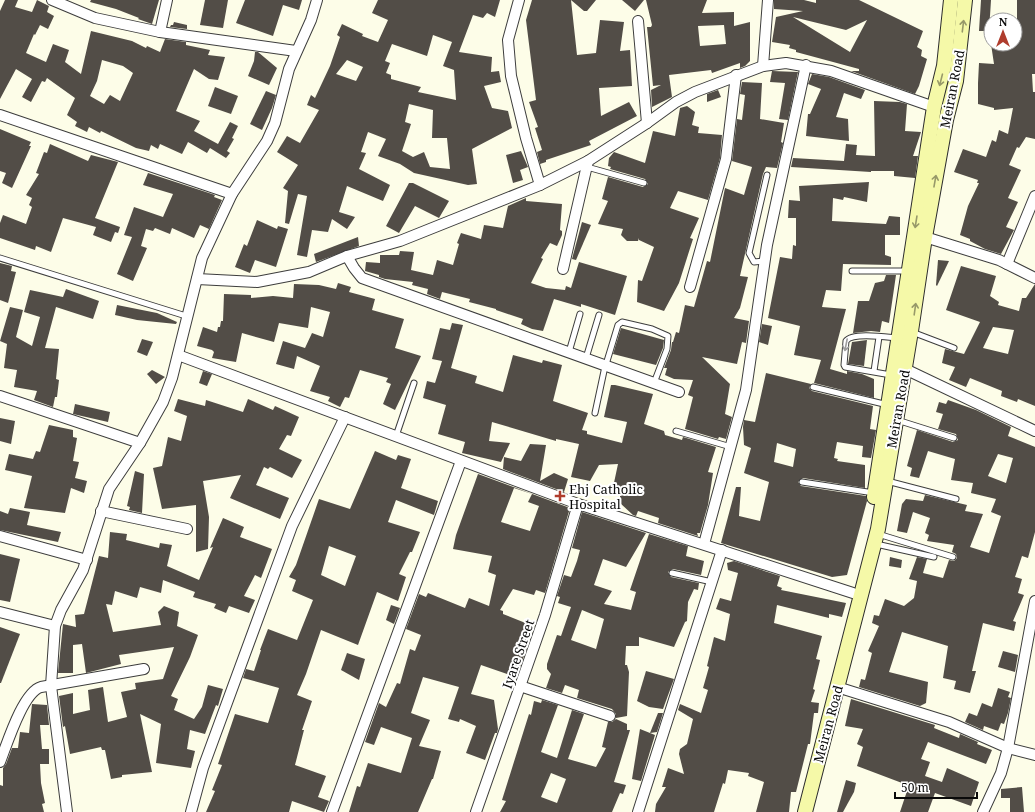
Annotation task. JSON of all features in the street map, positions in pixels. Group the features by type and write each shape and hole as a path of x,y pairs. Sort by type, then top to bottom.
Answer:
{"main road":[{"name":"Meiran Road","path":"805,812 876,539 905,369 908,272 934,107 944,66 951,0"},
{"name":"Meiran Road","path":"797,812 854,593 871,520 892,376 906,336 946,120 956,81 965,0"}],"street":[{"path":"52,0 96,18 160,32 296,51"},
{"path":"160,32 167,0"},
{"path":"67,812 51,686 56,626 61,610 87,560 101,511 115,478 140,443 163,402 172,378 186,316 202,258 210,237 232,194 267,141 275,123 289,69 296,51 312,20 317,0"},
{"path":"519,0 508,40 511,60 511,76 526,138 540,185"},
{"path":"763,66 768,0"},
{"path":"638,20 647,123"},
{"path":"197,279 257,282 309,272 348,256 400,241 540,185 587,164 676,102 695,92 736,75 763,66 786,63 806,65 831,71 934,107"},
{"path":"704,544 746,390 765,261 806,65"},
{"path":"690,287 726,159 736,75"},
{"path":"0,115 232,194"},
{"path":"563,269 587,164"},
{"path":"1007,264 1035,196"},
{"path":"925,237 1007,264 1035,278"},
{"path":"348,256 354,268 362,278 679,392"},
{"path":"178,355 578,504 854,593"},
{"path":"905,369 1035,431"},
{"path":"0,396 140,443"},
{"path":"191,812 203,768 292,526 345,417"},
{"path":"332,812 461,461"},
{"name":"Iyare Street","path":"476,812 545,615 578,504"},
{"path":"101,511 187,529"},
{"path":"0,536 87,560"},
{"path":"638,812 722,550"},
{"path":"983,812 1001,773 1008,748 1035,601"},
{"path":"0,612 56,626"},
{"path":"0,762 5,734 31,693 38,688 144,669"},
{"path":"520,686 610,716"},
{"path":"837,687 949,722 1008,748 1035,755"}],"lane":[{"path":"587,164 644,183"},
{"path":"765,261 754,262 749,253 767,175"},
{"path":"0,258 186,316"},
{"path":"852,271 908,272"},
{"path":"569,352 580,314"},
{"path":"586,358 599,315"},
{"path":"595,413 606,366 618,325 625,321 652,328 666,334 669,340 654,383"},
{"path":"892,376 874,371 846,367 844,365 846,341 850,337 855,336 906,336 954,348"},
{"path":"874,371 879,337"},
{"path":"396,436 414,383"},
{"path":"813,387 888,405"},
{"path":"896,420 954,438"},
{"path":"676,431 731,447"},
{"path":"886,480 956,499"},
{"path":"802,482 875,493"},
{"path":"876,539 953,557"},
{"path":"876,539 934,557"},
{"path":"672,573 712,582"}],"building":[{"path":"5,0 18,0 15,7 32,12 37,0 49,6 47,12 54,16 48,29 40,25 35,35 34,34 26,53 46,62 53,44 69,50 65,62 81,74 91,31 132,41 146,48 147,46 160,52 165,39 186,42 186,45 210,50 208,55 225,57 218,80 209,79 194,69 176,111 200,121 194,131 218,144 230,122 238,126 232,138 234,139 227,151 230,153 226,158 210,148 207,153 188,142 182,154 160,144 158,149 151,145 149,151 136,148 101,131 100,133 89,127 87,132 75,126 77,122 67,115 75,98 47,78 45,82 42,81 31,102 22,97 32,79 16,69 0,99 0,11","holes":["102,60 123,66 133,73 120,101 110,95 104,104 90,96 97,81"]},
{"path":"91,0 159,0 152,24 116,9 90,2"},
{"path":"205,0 228,0 223,28 200,25"},
{"path":"245,0 302,0 299,10 283,5 273,36 236,23"},
{"path":"378,0 500,0 495,17 487,13 483,18 473,15 459,52 492,57 491,72 499,71 501,82 484,86 492,108 508,111 512,128 472,149 477,184 468,185 414,173 400,164 378,156 386,139 368,132 361,152 366,153 359,169 390,185 383,201 347,186 339,212 355,217 347,229 332,219 328,232 312,230 307,257 297,255 307,196 298,194 289,224 285,223 288,191 283,188 298,165 277,152 287,136 300,143 319,110 307,105 311,95 315,98 330,66 340,37 337,35 342,24 363,34 362,36 378,42 388,20 372,13","holes":["433,35 452,42 443,66 454,70 456,100 418,92 421,87 391,79 391,75 386,73 390,63 385,61 392,44 427,56","347,60 363,67 356,81 336,74","409,104 433,110 432,138 447,138 450,169 430,167 424,152 413,157 402,151 411,124 405,122"]},
{"path":"532,0 571,0 577,55 596,53 600,20 624,22 620,51 630,50 632,86 599,88 601,116 629,102 637,116 589,141 591,145 546,160 546,162 540,164 537,152 542,150 535,128 538,127 529,102 536,100 526,20"},
{"path":"571,0 596,0 587,11 584,11"},
{"path":"622,0 644,0 635,11"},
{"path":"646,0 707,0 702,13 734,12 734,26 750,22 750,61 745,66 740,68 740,63 712,73 711,70 669,75 672,97 652,107 651,90 661,85 653,86 647,27 651,27 652,25","holes":["724,25 726,44 700,46 698,26"]},
{"path":"774,0 804,0 816,3 816,0 859,0 923,31 917,47 922,50 921,56 927,59 915,94 851,71 859,71 859,69 796,52 796,50 789,48 790,45 772,42 776,17 803,11 774,9","holes":["793,17 846,30 867,20 850,52"]},
{"path":"981,0 991,0 990,12 983,12 983,31 979,31"},
{"path":"1017,0 1035,0 1035,74 1032,74 1033,92 1035,92 1035,139 1026,137 1019,148 1017,147 1009,165 1021,170 1008,198 1018,202 1006,227 1014,230 1001,254 985,249 970,241 970,239 960,235 968,206 979,183 977,183 978,180 954,172 963,149 986,157 992,140 996,142 999,130 1008,134 1013,108 994,110 994,108 978,104 979,63 994,64 992,52 1023,52 1023,12 1017,12"},
{"path":"174,22 187,25 187,29 170,27"},
{"path":"255,52 258,52 277,68 269,85 248,76 254,61"},
{"path":"772,71 798,72 788,120 779,119 785,83 770,82"},
{"path":"812,74 829,77 865,90 861,99 844,93 836,117 848,119 849,141 806,136 808,114 810,114 821,89 808,84"},
{"path":"742,82 762,83 760,119 784,123 781,142 783,143 777,168 766,167 763,174 740,276 748,277 740,308 734,318 749,321 746,343 742,342 737,364 702,357 730,384 725,414 732,417 726,439 719,437 718,439 685,429 693,397 688,395 693,380 674,379 665,375 667,368 664,368 676,332 679,333 685,305 694,307 707,261 710,262 725,188 744,195 752,167 732,161 737,119 742,120 745,95 740,94"},
{"path":"215,87 238,96 231,114 208,106"},
{"path":"718,90 721,97 707,102 707,94"},
{"path":"266,91 276,95 262,130 250,124"},
{"path":"874,101 900,102 907,104 905,131 921,132 913,156 918,156 915,178 894,176 894,171 871,172 791,167 793,158 844,161 846,144 857,145 856,155 875,156"},
{"path":"687,106 695,112 692,125 699,127 698,133 722,135 720,158 708,200 678,191 670,208 699,218 690,238 693,239 679,283 664,311 637,302 638,280 642,281 654,247 639,240 639,238 638,241 627,241 621,235 623,229 598,224 608,201 602,199 608,177 643,187 648,184 645,179 610,169 611,167 608,166 609,158 614,152 645,163 653,131 675,136 680,108"},
{"path":"0,129 31,142 29,146 31,146 12,188 2,183 6,173 0,171"},
{"path":"50,144 88,161 91,155 118,162 95,218 120,227 118,233 115,232 111,242 93,235 96,227 63,218 51,252 36,246 35,250 0,238 0,223 3,215 26,224 32,207 29,205 32,198 26,195 39,174 36,173 44,152 47,153"},
{"path":"521,151 528,167 520,170 523,180 513,183 506,155"},
{"path":"148,173 215,195 214,197 222,200 209,229 200,225 194,238 172,228 170,234 155,228 153,231 146,229 141,246 147,248 133,281 117,274 132,237 124,235 134,207 163,217 173,194 143,185"},
{"path":"869,182 867,202 844,197 843,200 833,198 832,221 886,224 889,216 900,217 900,235 885,235 885,255 891,257 891,265 843,264 841,291 826,290 822,307 846,309 830,369 847,374 847,371 862,374 874,379 874,398 814,383 821,360 794,355 800,326 768,318 780,257 792,259 793,245 796,246 796,218 788,218 789,200 800,201 799,186"},
{"path":"409,183 413,183 449,201 439,218 415,206 399,233 386,226"},
{"path":"526,198 526,201 562,204 560,230 562,231 562,235 557,246 550,243 541,258 543,259 531,283 546,288 565,290 566,286 571,288 579,262 627,276 615,315 581,304 581,307 554,299 543,331 532,329 521,324 523,319 496,309 469,302 470,299 442,292 440,299 427,294 428,289 412,285 413,282 385,279 379,277 379,275 365,271 366,262 380,263 380,255 399,255 400,251 414,252 411,270 433,275 437,260 453,265 459,244 457,243 461,233 481,239 484,225 503,228 508,206"},
{"path":"257,220 277,229 278,226 288,229 276,267 255,260 250,273 235,267 244,244 247,246"},
{"path":"582,222 591,225 576,260 572,259"},
{"path":"358,237 359,246 316,262 314,254"},
{"path":"938,260 949,261 937,286 936,285"},
{"path":"0,263 12,266 11,271 16,272 8,303 0,300"},
{"path":"961,266 996,276 990,296 999,302 998,305 1019,311 1022,298 1026,298 1035,284 1035,406 1018,399 1017,402 1001,396 1002,391 970,378 966,387 949,380 955,367 942,363 945,349 964,354 980,322 946,310","holes":["993,327 1014,330 1008,354 983,348"]},
{"path":"886,275 896,275 889,323 882,321 880,332 871,331 853,333 858,301 869,301 875,283 884,281"},
{"path":"338,283 351,287 349,292 375,299 372,310 404,319 395,348 421,356 395,410 383,404 391,384 386,382 388,378 360,370 349,398 345,397 340,407 328,401 330,397 310,391 320,366 297,356 294,369 276,364 283,341 305,348 312,333 323,337 330,312 311,307 308,328 279,323 274,342 242,333 236,362 212,358 214,352 212,350 197,346 203,327 217,332 218,327 220,327 221,321 223,321 224,294 251,295 251,298 273,296 293,298 294,284 319,285 336,289"},
{"path":"66,289 99,301 93,319 56,307 45,348 59,349 56,379 59,380 57,397 55,397 53,407 34,400 37,391 14,387 17,370 4,368 7,344 0,341 10,307 23,310 16,337 32,346 40,317 24,312 30,290 63,297"},
{"path":"117,305 157,313 177,322 176,324 137,320 115,315"},
{"path":"452,323 463,325 451,368 477,376 475,383 503,392 513,355 542,363 543,360 562,365 553,401 588,413 582,430 587,431 587,434 622,443 627,422 604,417 611,385 615,385 653,394 644,424 664,431 665,435 682,440 683,437 716,447 708,472 713,473 708,505 700,533 697,533 698,536 658,523 659,518 638,511 636,516 633,515 620,503 620,491 612,492 618,464 599,465 590,481 571,477 579,444 556,439 556,441 492,422 489,441 510,443 501,462 462,453 465,442 438,434 446,405 423,398 427,381 435,383 442,361 432,359 440,328 450,330"},
{"path":"762,324 772,326 768,345 759,342"},
{"path":"621,328 664,340 663,348 656,365 613,354"},
{"path":"142,339 153,342 147,356 137,352"},
{"path":"867,340 864,366 848,364 852,342"},
{"path":"152,370 165,377 156,384 147,374"},
{"path":"203,371 212,374 207,386 199,383"},
{"path":"766,373 811,384 809,388 812,391 873,406 870,429 876,430 871,458 862,457 863,446 837,442 834,458 838,459 837,461 865,465 865,488 803,478 798,482 801,486 866,496 867,501 847,575 832,577 721,543 736,487 741,487 739,516 760,521 769,482 744,473 751,448 744,445 744,420 755,422","holes":["777,443 796,449 793,467 774,462"]},
{"path":"178,399 205,406 206,400 243,412 248,399 273,410 275,406 299,417 291,436 287,435 279,449 302,460 292,478 270,467 268,469 264,467 256,485 289,498 280,519 230,498 241,475 203,481 209,517 208,549 196,552 196,505 162,509 153,468 162,466 168,437 181,441 187,416 174,411"},
{"path":"948,400 976,410 1011,427 1008,436 1035,447 1035,532 1028,558 1022,556 1015,577 1022,579 1018,593 1024,595 1013,621 1016,622 1014,631 983,623 972,671 976,671 970,693 954,689 956,681 943,678 948,646 902,632 889,672 928,682 926,703 920,706 859,687 861,679 865,680 872,653 868,651 879,626 872,623 874,615 879,616 885,599 904,606 914,598 917,581 909,579 917,557 927,559 923,573 943,578 949,560 954,561 957,558 956,554 952,552 954,545 927,541 929,535 925,533 930,518 913,512 907,533 897,531 902,504 906,499 923,501 925,495 967,505 965,511 983,514 970,547 989,553 1001,516 991,512 996,499 971,493 973,483 951,480 955,459 928,451 919,478 910,476 912,468 907,466 917,430 953,442 958,440 956,434 938,429 943,414 936,412 939,402 946,404","holes":["998,454 1013,458 1006,483 988,476"]},
{"path":"75,404 110,412 108,422 73,414"},
{"path":"0,418 15,421 11,444 0,441"},
{"path":"49,425 73,430 73,437 77,438 73,461 79,462 75,478 87,481 84,493 71,488 65,513 24,508 32,476 5,470 9,454 33,459 36,451 40,452"},
{"path":"530,444 546,445 540,481 554,473 568,479 564,492 503,469 504,457 521,461"},
{"path":"375,451 396,460 398,455 411,459 401,488 438,501 434,515 396,500 388,522 420,532 412,552 410,552 399,574 406,577 398,601 377,592 358,645 321,630 297,695 312,701 302,730 304,730 295,765 326,776 318,797 329,801 324,812 292,801 289,812 206,812 215,791 212,790 222,765 218,764 235,714 268,723 279,688 243,678 246,669 254,671 268,629 297,640 313,600 292,591 296,580 289,577 296,565 319,499 350,509","holes":["329,546 356,556 345,586 321,575"]},
{"path":"135,471 144,474 142,513 129,510 130,507 127,506"},
{"path":"478,474 570,508 545,593 536,590 534,595 513,589 500,610 503,611 503,614 528,624 526,630 528,633 525,645 528,645 516,677 481,665 471,694 494,700 498,729 497,733 495,733 485,760 466,753 476,726 460,719 459,722 448,719 459,687 423,677 411,713 430,720 419,746 441,751 433,779 418,812 349,812 357,786 360,787 368,763 401,773 412,738 381,727 374,745 365,742 379,703 386,707 397,683 400,684 410,649 415,651 421,635 406,629 419,594 426,597 428,593 465,608 469,598 489,606 496,575 488,572 492,556 453,549 456,535","holes":["514,488 532,494 528,502 539,506 530,531 501,522"]},
{"path":"10,508 30,512 27,525 61,532 58,542 0,530 0,511 8,514"},
{"path":"582,512 646,533 626,567 603,559 594,585 612,591 604,604 631,610 636,592 630,590 649,534 688,546 686,556 704,561 701,575 673,569 668,572 671,577 699,583 698,590 694,589 688,602 687,621 685,622 674,647 639,637 639,646 626,646 625,665 627,665 629,672 627,716 616,718 616,714 612,709 577,698 579,690 565,685 562,693 546,688 551,674 547,669 547,664 557,635 561,636 571,607 558,603 560,597 557,596 564,575 571,577 577,561 580,550 572,548","holes":["582,610 604,619 596,649 571,640"]},
{"path":"223,518 244,527 240,537 272,549 261,578 255,575 244,596 255,600 249,613 229,606 226,613 214,608 216,604 193,597 195,592 163,580 161,593 140,587 137,598 115,591 112,605 106,604 113,632 161,625 158,612 164,606 179,612 177,626 198,635 190,657 171,696 178,699 174,710 194,719 202,707 208,685 223,689 218,706 216,705 205,734 190,730 187,749 195,751 191,768 156,763 161,724 140,714 152,772 122,775 122,777 111,779 105,750 102,750 101,747 70,754 65,726 63,727 59,696 73,693 73,714 90,710 88,690 103,687 108,722 127,717 121,692 136,689 135,683 163,679 174,647 119,655 121,664 86,673 82,644 73,645 73,673 58,673 63,624 76,627 75,615 84,614 99,556 108,558 110,532 127,534 126,540 159,548 160,543 172,545 167,566 199,580 213,547 210,548"},
{"path":"0,554 20,559 10,602 0,600"},
{"path":"890,557 902,560 901,568 889,566"},
{"path":"734,561 780,576 777,586 782,588 781,590 846,603 842,617 829,614 829,618 777,605 774,623 822,636 816,659 820,660 813,689 815,690 811,702 819,703 818,713 814,713 810,744 808,744 796,792 791,792 789,812 756,812 764,782 748,776 749,773 728,770 725,784 723,783 714,812 655,812 656,804 666,787 662,787 668,768 684,774 679,754 680,749 687,744 693,719 678,710 680,704 701,713 708,690 703,688 709,667 707,666 714,637 725,641 730,614 716,609 720,598 731,601 738,573 728,570 727,563"},
{"path":"391,605 400,608 394,624 386,620"},
{"path":"0,627 20,634 1,683 0,683"},
{"path":"1003,651 1018,655 1015,672 998,667"},
{"path":"347,653 365,659 359,680 341,670"},
{"path":"646,671 674,679 663,709 649,707 637,701"},
{"path":"998,688 1010,692 1008,697 1011,698 1004,724 1001,723 998,731 984,726 983,730 965,722 969,713 977,716 982,703 992,707"},
{"path":"851,699 935,725 934,728 959,738 960,734 978,742 977,744 992,750 986,764 928,742 921,759 930,762 925,776 942,782 947,768 979,782 971,806 935,793 928,812 900,812 908,788 901,785 902,783 857,766 863,747 857,744 863,729 845,726"},
{"path":"542,700 558,705 541,752 557,758 572,710 584,714 568,759 596,767 606,748 602,747 608,722 612,722 616,719 627,724 627,730 630,730 614,782 626,785 623,794 620,793 612,812 500,812 506,801 502,800 529,714 531,715 534,701 541,703","holes":["551,773 566,779 557,803 541,797"]},
{"path":"32,704 47,705 49,725 40,725 42,749 49,749 49,764 40,764 41,783 45,803 42,804 44,812 0,812 0,785 3,786 3,768 12,748 18,748 20,732 29,733"},
{"path":"658,713 663,713 657,732 650,733"},
{"path":"640,729 655,735 641,781 632,779"},
{"path":"846,780 856,783 854,792 843,812 837,812"},
{"path":"1022,787 1024,812 1010,812 1010,798 1001,798 1001,789"}],"place":[{"name":"Ehj Catholic Hospital","path":"560,496"}]}
